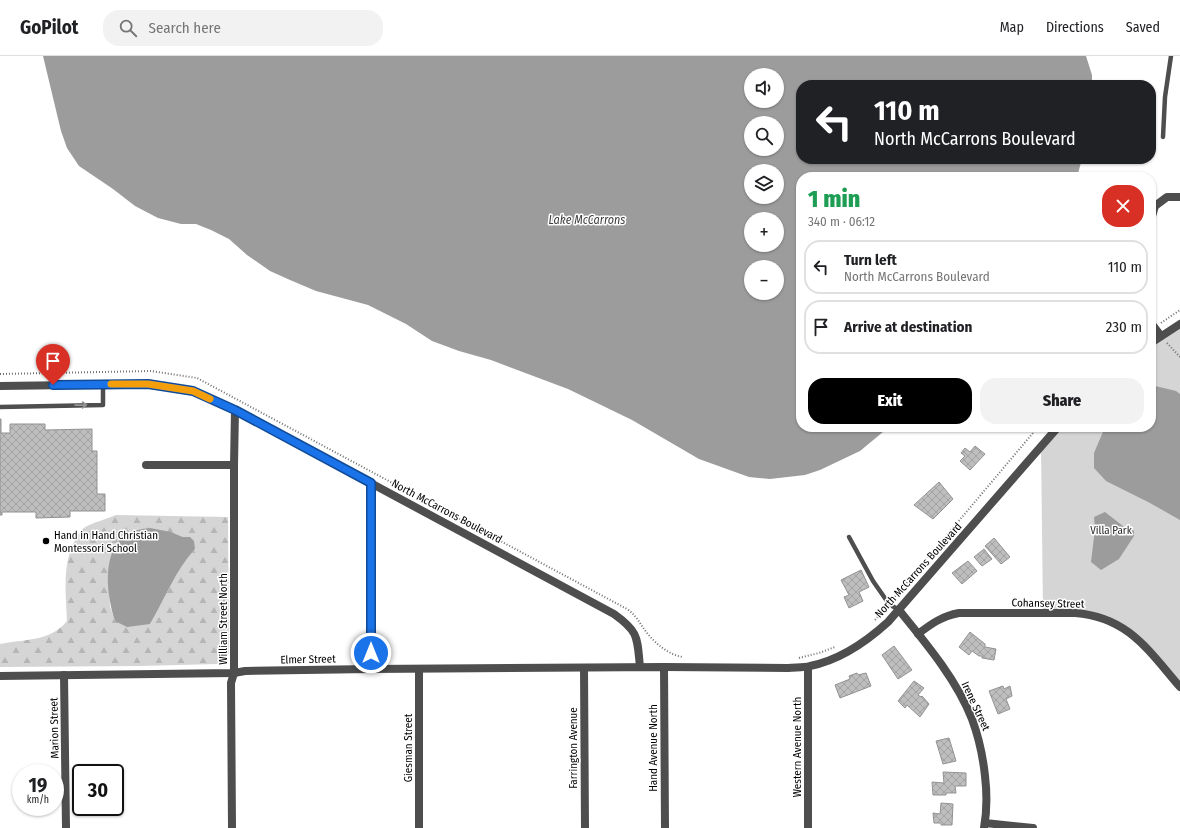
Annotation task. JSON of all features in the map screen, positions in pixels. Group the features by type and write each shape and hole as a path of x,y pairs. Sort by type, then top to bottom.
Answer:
{"street":[{"path":"1156,205 1167,197 1180,197"},
{"path":"1156,340 1180,324"},
{"path":"1156,330 1161,336"},
{"name":"North McCarrons Boulevard","path":"0,386 148,384 193,391 235,410 614,614 626,622 633,630 638,640 640,667 808,667 822,663 854,649 878,631 899,610 1054,432"},
{"name":"William Street North","path":"232,828 231,683 234,673 235,410"},
{"path":"146,465 234,465"},
{"path":"371,483 371,669"},
{"name":"Irene Street","path":"899,610 950,678 962,696 972,719 984,760 986,784 984,826"},
{"name":"Cohansey Street","path":"918,634 940,618 950,614 1088,614 1115,623 1137,638 1180,687"},
{"name":"Elmer Street","path":"0,676 234,673 245,671 371,669 640,667"},
{"name":"Hand Avenue North","path":"664,667 665,828"},
{"name":"Western Avenue North","path":"808,667 808,828"},
{"name":"Farrington Avenue","path":"584,668 585,828"},
{"name":"Giesman Street","path":"419,669 419,828"},
{"name":"Marion Street","path":"64,675 66,828"},
{"path":"984,826 1023,826 1033,828"}],"lane":[{"path":"1163,137 1165,97 1171,56"},
{"path":"0,407 103,405 103,384"},
{"path":"849,537 873,581 889,604 899,610"}],"path":[{"path":"1156,324 1180,310"},
{"path":"1161,336 1180,357"},
{"path":"232,397 627,609 634,614 647,634 665,650 685,658"},
{"path":"870,625 881,614 1034,432"},
{"path":"798,658 835,647"}],"green space":[{"name":"Villa Park","path":"1180,324 1180,687 1145,646 1100,618 1043,613 1041,446 1054,432 1156,432 1156,340"},
{"path":"116,515 228,517 229,654 217,664 0,667 0,644 45,636 53,633 67,621 66,572 71,549 76,538 87,526","holes":["171,532 183,537 195,549 182,566 150,624 115,621 110,606 109,587"]}],"water":[{"name":"Lake McCarrons","path":"43,56 1086,56 1092,75 1092,80 796,80 796,164 1081,164 1078,172 796,172 796,432 883,432 860,451 820,470 805,475 770,479 749,477 699,459 632,420 568,389 491,360 459,351 432,341 406,324 368,305 316,291 270,271 247,255 229,239 196,224 181,224 158,218 135,206 79,166 67,148 61,131"},
{"path":"1156,386 1176,391 1180,394 1180,520 1106,481 1094,468 1094,453 1103,432 1156,432"},
{"path":"1105,512 1123,526 1134,531 1134,536 1119,559 1101,570 1091,562 1095,529 1094,517"},
{"path":"150,528 171,532 183,537 190,537 194,541 195,549 176,576 150,624 127,627 115,621 112,611 108,588 109,565 117,544 124,536 133,531"}],"building":[{"path":"0,419 1,433 10,433 10,424 45,424 45,430 92,429 92,451 97,451 97,494 105,494 105,511 70,511 70,517 36,518 36,512 2,512 2,515 0,515"},
{"path":"975,446 985,454 970,470 960,461 965,456 961,453 965,448 970,452"},
{"path":"939,482 953,499 933,519 914,505"},
{"path":"994,538 1010,557 1001,564 985,546"},
{"path":"984,549 992,559 982,566 974,557"},
{"path":"968,561 977,571 962,584 952,573"},
{"path":"861,570 869,587 859,592 863,601 849,608 844,597 849,595 841,580"},
{"path":"970,632 985,644 985,647 996,649 994,660 982,658 982,656 979,656 972,651 969,655 959,647"},
{"path":"894,646 912,670 898,679 882,655"},
{"path":"857,673 858,675 866,673 871,686 840,698 835,685 850,679 849,676"},
{"path":"914,681 924,688 918,695 921,697 922,696 929,704 920,717 907,705 905,708 898,701"},
{"path":"1003,686 1004,689 1010,686 1012,696 1006,699 1010,709 998,714 989,691"},
{"path":"949,738 956,761 943,764 936,741"},
{"path":"943,772 966,773 966,786 955,786 956,793 933,795 932,782 944,783"},
{"path":"941,803 953,804 952,825 941,825 941,823 934,823 933,813 940,814"}],"slow traffic":[{"path":"111,384 148,384 193,391 210,399"}],"place":[{"name":"Hand in Hand Christian Montessori School","path":"46,541"}],"route":[{"path":"53,385 148,384 193,391 235,410 371,483 371,653"}]}
